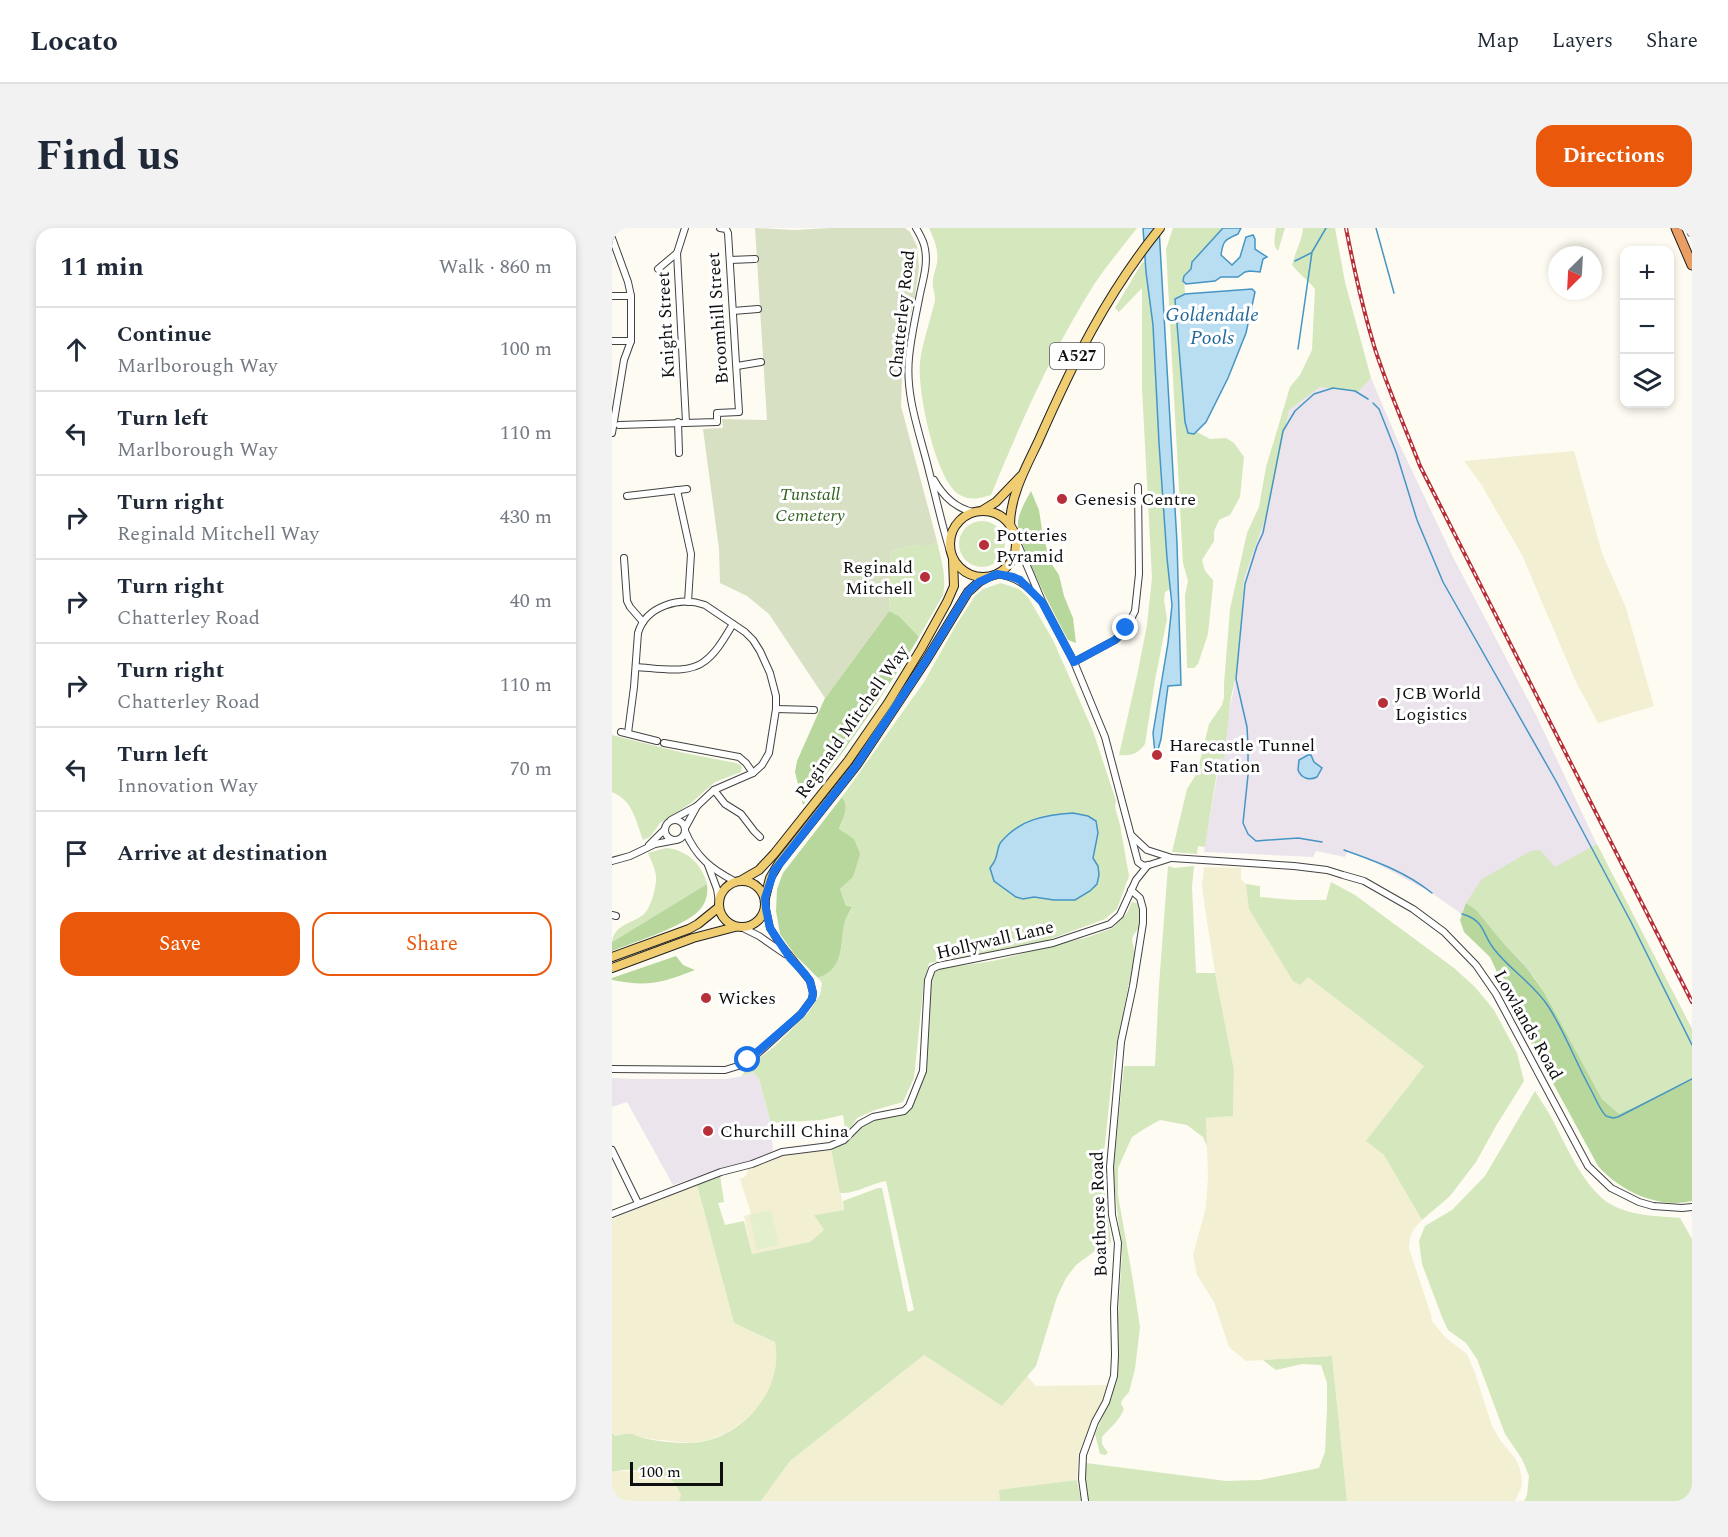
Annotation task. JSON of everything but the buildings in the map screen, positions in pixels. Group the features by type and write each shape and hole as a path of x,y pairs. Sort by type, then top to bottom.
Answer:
{"highway":[{"path":"1676,228 1692,265"}],"main road":[{"name":"A527","path":"1010,525 1014,503 1024,473 1085,340 1114,290 1160,228"},
{"name":"A527","path":"982,511 996,502 1024,473"},
{"path":"973,512 992,512 1000,515 1010,525 1016,540 1016,551 1008,567 988,577 970,575 957,565 952,555 950,539 954,528 960,520 973,512"},
{"name":"Reginald Mitchell Way","path":"738,881 759,870 781,846 848,761 888,703 921,649 954,586 952,555"},
{"name":"Reginald Mitchell Way","path":"765,898 770,878 779,863 856,766 968,592 988,577"},
{"path":"612,968 693,938 757,923 766,909 765,898 754,884 738,881 721,894 719,904 724,919 739,927"},
{"path":"612,957 689,929 698,924 719,904"}],"street":[{"name":"Knight Street","path":"685,228 677,253 686,422"},
{"name":"Broomhill Street","path":"686,422 717,422 717,413 739,412 728,233 726,229 720,228"},
{"name":"Chatterley Road","path":"916,228 921,236 926,256 912,333 908,379 912,407 952,555"},
{"path":"612,240 631,296 631,341 624,360 612,432"},
{"path":"658,269 677,253"},
{"path":"730,260 755,259"},
{"path":"628,282 637,280"},
{"path":"612,296 631,296"},
{"path":"733,311 758,309"},
{"path":"612,341 631,341"},
{"path":"737,366 761,362"},
{"path":"612,382 620,382"},
{"path":"678,422 679,453"},
{"path":"619,425 686,422"},
{"name":"Chatterley Road","path":"930,475 951,502 973,512"},
{"path":"1074,662 1115,640 1125,631 1135,611 1139,574 1138,487"},
{"path":"627,496 687,489"},
{"path":"677,490 691,554 688,602"},
{"path":"1016,540 1042,602 1074,662 1105,736 1137,858 1142,865 1149,864 1153,856 1131,835"},
{"path":"624,558 627,601 643,622"},
{"path":"997,574 1020,580 1042,602"},
{"path":"612,861 630,856 646,847 665,829 668,822 697,806 714,790 753,773 762,765 769,753 776,709 774,684 763,656 753,640 734,624 698,602 664,604 650,614 638,633 636,668 624,733 739,757 753,773"},
{"path":"636,668 693,668 704,662 714,652 734,624"},
{"path":"776,709 810,713"},
{"path":"714,790 725,804 741,814 760,838"},
{"path":"646,847 678,839 697,806"},
{"path":"671,820 679,820 683,823 697,853"},
{"path":"665,829 667,836 678,839 697,853 708,865 738,881"},
{"path":"1137,858 1140,851 1148,851"},
{"name":"Lowlands Road","path":"1148,851 1172,858 1327,870 1364,881 1413,909 1444,933 1476,965 1496,994 1588,1166 1611,1188 1639,1202 1653,1206 1692,1207"},
{"name":"Hollywall Lane","path":"1136,879 1137,858"},
{"name":"Lowlands Road","path":"1149,864 1172,858"},
{"name":"Hollywall Lane","path":"612,1214 721,1172 752,1164 782,1152 830,1146 844,1140 860,1124 873,1117 904,1111 909,1106 923,1071 928,980 932,969 1041,946 1110,924 1120,915 1136,879 1149,864"},
{"path":"708,865 717,889 719,904"},
{"name":"Boathorse Road","path":"1085,1501 1082,1479 1083,1455 1095,1422 1106,1402 1114,1376 1114,1308 1118,1243 1113,1215 1110,1167 1121,1042 1143,923 1140,898 1131,890"},
{"path":"766,909 770,928 790,958"},
{"path":"612,1068 726,1070 748,1060 801,1014 812,999 810,981 790,958 772,944 739,927"},
{"path":"612,1150 638,1203"}],"shaded area":[{"path":"1371,378 1454,559 1536,715 1608,868 1692,1029 1692,1080 1495,951 1459,912 1430,892 1376,863 1348,850 1345,857 1316,851 1313,857 1204,852 1238,667 1244,578 1268,511 1289,410 1320,387 1358,392"},
{"path":"1574,451 1602,553 1626,608 1654,706 1598,723 1576,682 1522,555 1481,484 1464,461"},
{"path":"1204,867 1241,868 1241,879 1248,891 1249,909 1265,933 1308,976 1424,1066 1367,1141 1384,1155 1422,1220 1414,1229 1409,1248 1431,1320 1446,1338 1467,1354 1492,1426 1515,1458 1520,1469 1521,1488 1515,1501 1347,1501 1332,1356 1246,1361 1229,1347 1214,1302 1197,1275 1193,1255 1206,1207 1208,1177 1206,1118 1233,1116 1234,1070 1205,908 1202,885"},
{"path":"753,1072 759,1079 771,1123 773,1151 753,1161 720,1169 673,1185 627,1102 612,1107 612,1078 726,1079"},
{"path":"831,1149 844,1210 814,1215 824,1230 810,1242 752,1254 744,1216 751,1214 740,1179 746,1176 748,1169 789,1153"},
{"path":"697,1185 734,1323 775,1342 777,1355 775,1373 760,1406 726,1433 708,1440 690,1443 641,1438 633,1434 614,1436 612,1433 612,1219"},
{"path":"924,1355 1002,1406 1027,1376 1036,1386 1108,1385 1102,1404 1078,1455 1077,1480 1000,1490 1000,1501 761,1501 790,1461"},
{"path":"612,1472 653,1472 672,1480 681,1495 679,1501 612,1501"}],"green space":[{"name":"Tunstall Cemetery","path":"755,228 795,230 905,228 910,232 917,246 919,267 915,297 903,345 901,406 937,541 932,545 915,545 891,551 889,611 825,698 769,614 747,596 720,583 719,549 703,429 723,428 722,419 767,420"},
{"path":"929,228 1137,228 1100,276 1065,334 1038,386 991,495 979,498 960,495 951,486 943,472 930,433 921,392 920,362 935,302 933,276 937,265 936,245"},
{"path":"1173,228 1223,228 1192,262 1191,269 1184,276 1185,294 1179,296 1185,421 1188,433 1197,432 1210,439 1226,438 1234,443 1244,457 1240,497 1230,515 1219,520 1214,531 1214,541 1202,560 1205,571 1213,580 1213,585 1208,634 1198,664 1194,668 1187,668 1185,595 1188,581 1183,563 1166,249"},
{"path":"1276,228 1285,228 1278,251 1274,243"},
{"path":"1303,228 1335,228 1345,282 1371,378 1358,392 1320,387 1289,410 1268,511 1244,578 1238,667 1231,697 1224,758 1219,759 1205,847 1198,846 1197,854 1172,852 1187,789 1197,773 1209,724 1222,705 1224,697 1230,609 1247,533 1259,507 1266,467 1290,387 1300,375 1312,350 1315,289 1292,265"},
{"path":"1145,261 1153,325 1170,589 1165,592 1167,619 1145,744 1131,755 1119,755 1147,625 1152,578 1142,388 1142,288 1119,312 1115,308"},
{"path":"1031,491 1039,510 1043,536 1051,563 1059,575 1073,618 1076,643 1068,640 1023,545 1018,521"},
{"path":"982,521 998,528 1005,544 998,560 982,567 966,560 959,544 966,528"},
{"path":"937,541 944,575 943,595 919,637 899,616 889,611 891,551 915,545 932,545"},
{"path":"1001,583 1019,589 1028,597 1053,640 1093,731 1116,801 1115,807 1129,876 1117,909 1105,919 1037,944 929,963 924,981 914,1078 903,1102 857,1118 846,1135 843,1115 821,1120 771,1123 759,1079 753,1072 742,1076 746,1069 776,1045 808,1013 820,995 822,983 818,978 833,968 840,954 845,921 852,908 846,906 840,889 853,877 844,832 839,830 846,809 842,797 924,682 975,596 983,589"},
{"path":"889,611 899,616 919,637 863,723 803,805 795,772 797,761 825,698"},
{"path":"612,735 736,763 742,766 741,772 715,782 691,803 660,823 650,837 643,840 629,806 612,792"},
{"path":"842,797 846,809 839,829 854,839 860,854 853,877 840,889 846,906 852,907 845,921 840,954 833,968 818,978 795,955 780,934 776,911 777,889 783,873"},
{"path":"1597,844 1692,1029 1692,1080 1619,1114 1602,1099 1544,992 1527,967 1504,944 1476,910 1466,903 1482,879 1531,851 1540,850 1555,867"},
{"path":"666,848 674,849 692,859 701,870 707,884 612,942 616,931 643,915 649,908 656,876 648,853"},
{"path":"1168,866 1175,868 1194,866 1192,887 1196,973 1215,973 1234,1070 1233,1116 1206,1118 1207,1146 1203,1137 1187,1125 1160,1120 1132,1137 1118,1168 1118,1195 1140,1327 1135,1369 1129,1392 1121,1404 1124,1409 1117,1421 1102,1437 1102,1444 1108,1453 1105,1455 1100,1454 1095,1434 1106,1409 1118,1370 1117,1332 1122,1256 1113,1171 1124,1066 1155,1066"},
{"path":"1331,882 1355,895 1454,968 1475,987 1494,1010 1517,1053 1524,1081 1476,1162 1450,1196 1422,1220 1384,1155 1366,1141 1424,1066 1308,977 1300,985 1293,981 1249,909 1246,884 1260,886 1260,897 1326,900"},
{"path":"707,884 705,902 696,914 647,938 612,951 612,942"},
{"path":"1132,902 1137,903 1139,909 1139,927 1132,940 1135,954 1114,1057 1104,1153 1104,1185 1111,1242 1076,1265 1066,1278 1057,1297 1036,1366 1002,1406 924,1355 790,1461 761,1501 679,1501 681,1495 676,1486 672,1480 664,1476 642,1471 612,1472 612,1433 615,1436 634,1434 642,1438 671,1442 707,1441 740,1424 754,1411 765,1396 773,1379 776,1361 775,1342 734,1323 697,1185 720,1175 724,1202 718,1203 725,1225 744,1221 752,1254 810,1242 824,1230 814,1215 844,1210 843,1201 882,1188 908,1312 914,1310 886,1181 852,1192 840,1193 831,1149 866,1124 881,1118 907,1113 911,1107 927,1062 930,984 931,976 938,969 993,961 1088,937 1113,928 1127,913"},
{"path":"1466,903 1476,910 1526,967 1544,992 1602,1099 1619,1114 1692,1080 1692,1201 1666,1202 1640,1196 1617,1183 1598,1166 1522,1026 1490,957 1464,932 1460,920"},
{"path":"676,956 683,965 695,970 655,983 612,980 612,978"},
{"path":"1535,1091 1584,1177 1602,1198 1620,1209 1645,1215 1680,1218 1692,1239 1692,1501 1524,1501 1529,1476 1522,1459 1505,1434 1477,1359 1466,1343 1448,1330 1442,1317 1422,1264 1419,1241 1425,1226 1452,1210 1485,1176"},
{"path":"771,1210 779,1245 757,1250 749,1215"},
{"path":"1332,1356 1347,1501 1088,1501 1086,1463 1226,1481 1260,1480 1319,1468 1325,1452 1327,1409 1327,1383 1321,1365 1302,1364 1276,1370 1263,1360"},
{"path":"1077,1480 1081,1501 1000,1501 999,1490"}],"water":[{"path":"1143,228 1159,228 1177,543 1181,685 1168,686 1157,753 1155,753 1153,733 1172,605 1159,443 1153,325"},
{"name":"Goldendale Pools","path":"1223,228 1241,228 1238,234 1225,241 1221,255 1232,265 1240,257 1246,237 1253,235 1255,249 1267,257 1263,259 1260,272 1250,271 1238,277 1221,277 1215,281 1186,284 1183,281 1184,276 1191,269 1192,262"},
{"name":"Goldendale Pools","path":"1252,289 1255,292 1246,333 1228,378 1206,422 1194,434 1188,433 1185,422 1175,299 1185,294"},
{"path":"1311,755 1314,762 1322,768 1317,777 1308,779 1303,777 1298,770 1299,760"},
{"path":"1073,813 1088,816 1096,821 1098,833 1093,858 1098,866 1099,875 1097,884 1090,891 1075,900 1034,897 1023,899 1016,897 994,881 990,868 1000,844 1008,834 1034,820"}],"waterway":[{"path":"1298,349 1312,252 1326,228"},
{"path":"1376,228 1394,293"},
{"path":"1295,261 1311,253"},
{"path":"1322,842 1298,838 1256,841 1248,834 1243,823 1248,775 1248,746 1247,727 1236,679 1245,584 1263,533 1283,431 1295,411 1314,394 1333,388 1355,391 1368,399"},
{"path":"1373,403 1379,409 1396,452 1417,520 1443,582 1556,781 1631,922 1692,1045"},
{"path":"1344,850 1401,873 1432,893"},
{"path":"1462,914 1479,924 1500,957 1536,991 1548,1006 1606,1116 1618,1117 1692,1079"}],"railway":[{"path":"1346,228 1375,349 1420,466 1692,1002"}],"place":[{"name":"Genesis Centre","path":"1062,499"},
{"name":"Potteries Pyramid","path":"984,545"},
{"name":"Reginald Mitchell","path":"925,577"},
{"name":"JCB World Logistics","path":"1383,703"},
{"name":"Harecastle Tunnel Fan Station","path":"1157,755"},
{"name":"Wickes","path":"706,998"},
{"name":"Churchill China","path":"708,1131"}],"route":[{"path":"748,1060 801,1014 812,999 813,993 810,981 790,958 770,928 765,898 770,878 779,863 856,766 968,592 979,582 997,574 1020,580 1042,602 1074,662 1115,640 1126,628"}]}
